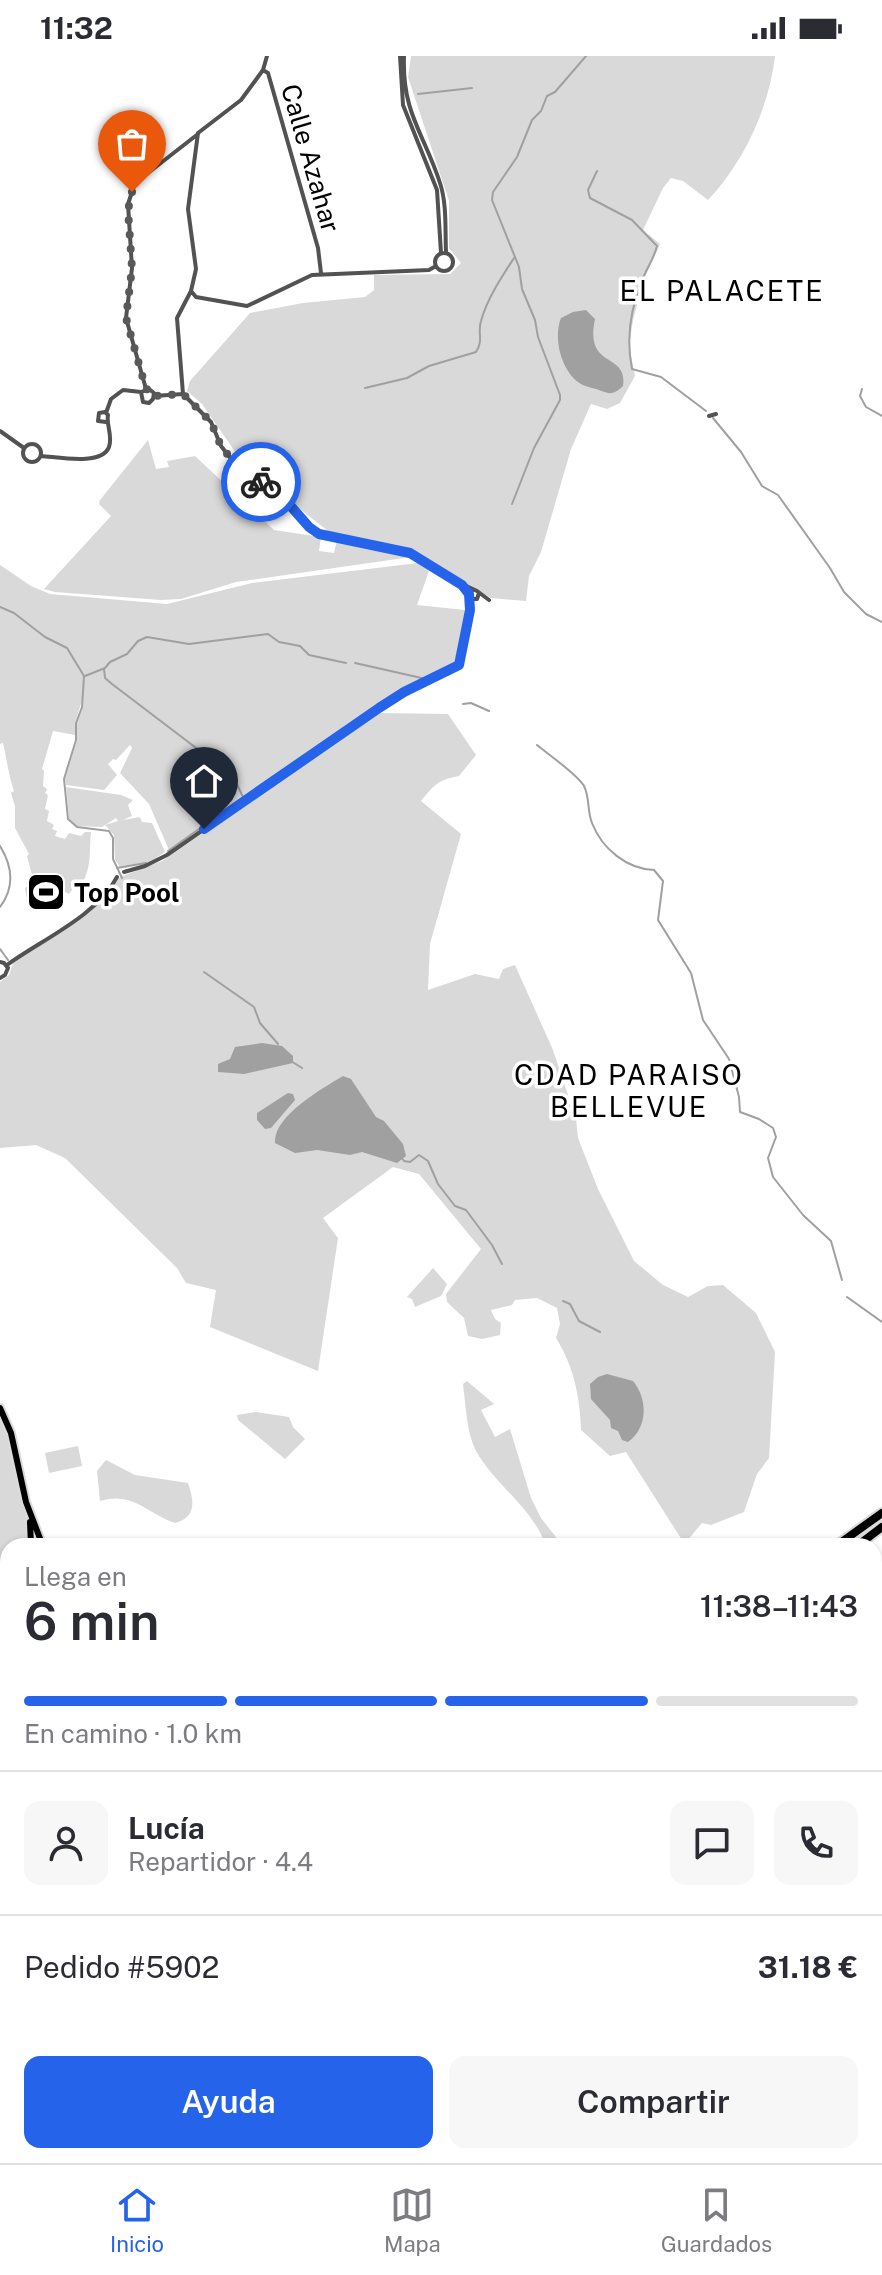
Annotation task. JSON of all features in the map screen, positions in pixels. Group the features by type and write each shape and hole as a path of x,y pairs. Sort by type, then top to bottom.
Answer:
{"highway":[{"path":"847,1538 882,1513"}],"main road":[{"path":"0,1408 11,1433 28,1510 30,1538"},
{"path":"28,1510 40,1538"}],"street":[{"name":"Calle Azahar","path":"267,56 263,70 268,73 279,111 318,248 321,273"},
{"path":"402,56 403,105 437,190 444,252 453,258 452,267 444,271 436,266"},
{"path":"146,389 126,318 132,268 128,204 139,180 241,100 263,70"},
{"path":"124,872 167,855 379,708 459,665 474,596 462,585 410,553 319,534 288,503 232,460 221,446 211,422 183,394 177,318 191,291 196,269 188,209 198,134"},
{"path":"436,266 436,258 444,252"},
{"path":"191,291 196,297 247,306 321,273 429,270 436,266"},
{"path":"41,456 36,445 29,444 24,448 23,457 28,462 35,462 41,456 100,457 110,444 106,413 111,399 119,392 130,389 141,392 146,389 152,391 154,396"},
{"path":"141,392 141,400 145,403 152,401 154,396"},
{"path":"154,396 183,394"},
{"path":"106,413 100,412 97,417 99,422 106,422"},
{"path":"709,416 716,414"},
{"path":"0,431 24,448"},
{"path":"7,965 98,902 112,888 117,877"},
{"path":"0,962 7,965"},
{"path":"0,978 7,972 7,965"}],"shaded area":[{"path":"411,56 775,56 761,114 733,169 721,185 708,200 683,181 671,178 643,230 660,244 644,279 633,320 629,346 635,376 620,403 607,409 591,404 571,449 541,552 529,576 526,601 491,598 442,571 419,553 328,531 245,466 202,404 187,391 190,381 250,313 303,303 365,297 374,290 374,275 450,274 461,263 449,248 449,201 408,77"},
{"path":"586,310 595,319 595,346 623,375 623,386 613,393 578,382 567,369 560,353 558,335 561,318"},
{"path":"148,440 156,469 169,467 167,461 195,456 274,530 321,537 319,551 334,553 337,540 411,557 236,582 181,599 161,600 44,589 111,516 99,504 100,500"},
{"path":"418,563 429,571 417,605 465,610 455,662 425,681 403,689 169,850 149,804 120,773 132,748 130,745 108,764 117,775 104,790 66,785 83,697 75,723 75,735 53,731 42,769 43,786 48,795 45,809 49,811 47,821 54,825 52,829 57,831 55,836 65,839 69,833 81,836 91,832 88,869 83,883 75,886 69,894 57,885 55,888 61,893 55,909 53,905 31,898 27,900 25,889 32,875 29,854 15,828 15,806 11,793 14,791 3,743 0,744 0,565 31,586 50,594 167,604 252,583"},
{"path":"379,713 448,714 476,755 459,776 437,784 421,801 461,834 430,944 428,990 475,974 499,979 503,969 515,965 553,1050 576,1119 578,1138 598,1189 634,1261 663,1285 688,1297 708,1286 723,1285 756,1313 775,1352 769,1458 757,1474 744,1512 711,1525 702,1523 690,1538 681,1538 626,1452 610,1456 581,1430 575,1382 556,1338 560,1324 557,1308 537,1298 515,1300 512,1305 491,1310 501,1323 500,1335 482,1339 468,1336 464,1318 447,1302 446,1294 481,1249 419,1174 393,1167 323,1218 338,1238 318,1371 210,1327 216,1290 186,1283 177,1268 65,1158 36,1145 0,1148 0,982 9,975 13,963 105,899 120,877 162,861"},
{"path":"66,787 121,795 133,800 128,805 132,816 123,820 140,817 142,822 152,823 165,852 150,862 121,868 115,860 114,835 105,825 74,826 69,818"},
{"path":"262,1043 282,1046 293,1056 293,1063 244,1074 218,1072 218,1064 230,1059 235,1047"},
{"path":"343,1076 351,1079 376,1117 384,1121 403,1144 406,1156 397,1163 362,1152 350,1155 317,1150 295,1153 275,1143 282,1123 290,1113"},
{"path":"288,1093 293,1094 295,1100 271,1128 265,1129 257,1120 257,1113"},
{"path":"433,1268 447,1284 441,1296 415,1307 412,1299 407,1297"},
{"path":"607,1374 633,1381 641,1396 642,1421 635,1436 628,1442 611,1428 610,1420 591,1399 590,1384"},
{"path":"467,1381 494,1404 481,1410 495,1437 510,1429 531,1498 541,1518 557,1538 543,1538 523,1508 476,1451 470,1435 463,1384"},
{"path":"256,1412 289,1417 293,1427 305,1439 285,1459 238,1420 237,1415"},
{"path":"0,1415 15,1457 30,1534 29,1538 0,1538"},
{"path":"78,1446 82,1466 49,1473 45,1453"},
{"path":"106,1460 135,1475 188,1483 192,1508 187,1517 175,1523 130,1501 100,1501 97,1471"}],"waterway":[{"path":"512,504 534,448 560,395 522,289 519,267 492,200 493,192 517,157 532,120 541,111 547,96 555,92 586,56"},
{"path":"418,94 472,88"},
{"path":"597,171 588,190 590,198 632,220 657,246 632,314 629,336 632,369 661,377 706,411"},
{"path":"365,388 407,378 429,366 476,352 487,305 514,258"},
{"path":"862,389 860,396 866,407 882,416"},
{"path":"713,418 741,452 762,486 778,495 844,592 866,614 882,622"},
{"path":"0,607 67,648 84,676 76,740 64,779 68,819 77,827 109,831 113,838 113,859 122,878"},
{"path":"85,676 105,668 147,637 189,644 268,634 279,642 300,646 309,655 346,663"},
{"path":"355,663 426,679"},
{"path":"104,669 105,678 112,684 233,776 243,797"},
{"path":"168,851 398,693"},
{"path":"463,704 471,703 489,711"},
{"path":"537,745 584,786 592,823 609,849 625,862 654,870 663,881 658,920 691,973 703,1020 729,1059 740,1112 773,1128 776,1137 768,1158 773,1177 803,1215 831,1241 842,1280"},
{"path":"0,846 10,869 8,892 0,907"},
{"path":"117,868 146,863"},
{"path":"0,949 8,960"},
{"path":"204,972 254,1007 260,1023 278,1044"},
{"path":"291,1061 302,1068"},
{"path":"401,1157 410,1162 419,1155 428,1161 438,1184 455,1206 466,1210 502,1264"},
{"path":"847,1297 882,1322"},
{"path":"563,1301 570,1304 579,1321 600,1332"}],"way so far":[{"path":"132,192 128,204 132,268 126,318 146,389 160,397 183,394 211,422 221,446 232,460 261,482"}],"place":[{"name":"Top Pool","path":"46,892"}],"district":[{"name":"EL PALACETE","path":"722,290"},
{"name":"CDAD PARAISO BELLEVUE","path":"629,1090"}],"route":[{"path":"204,829 379,708 459,665 469,627 470,598 462,585 410,553 319,534 261,482"}]}
